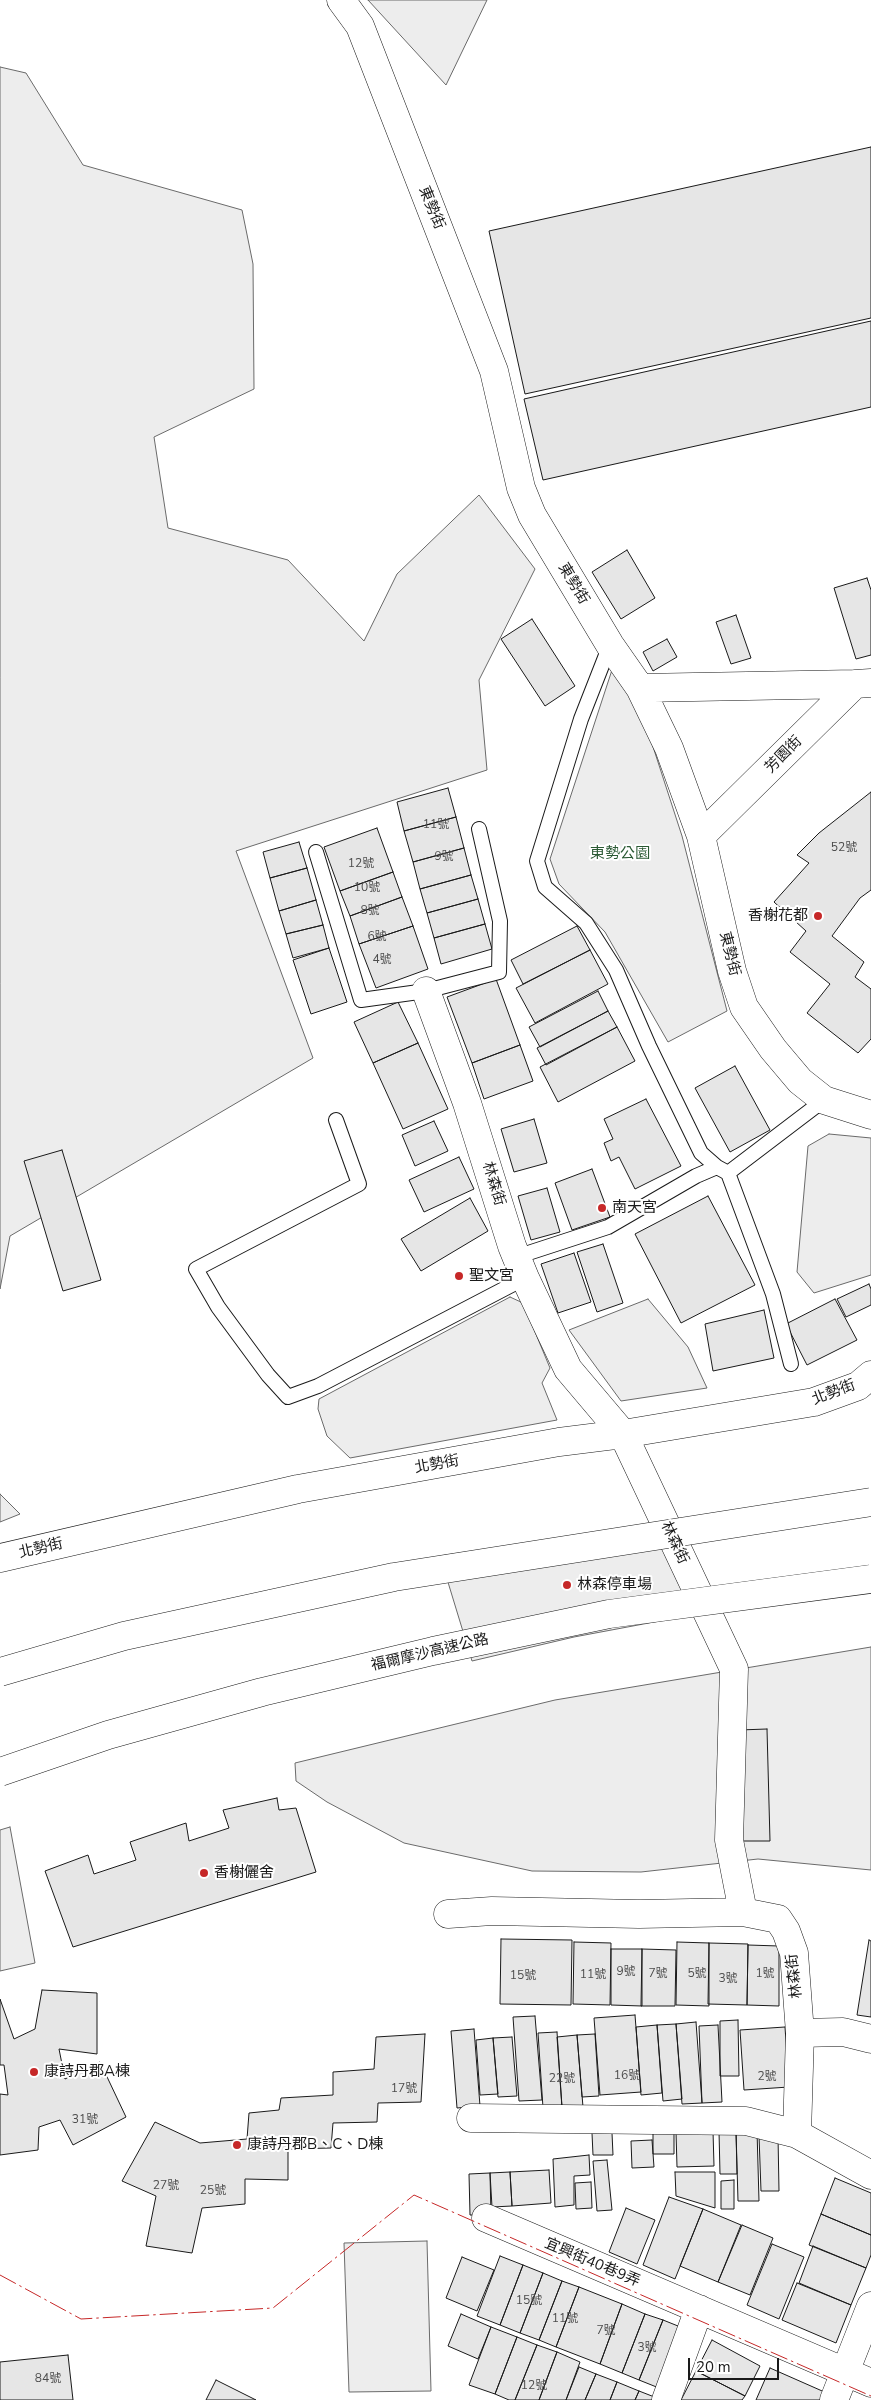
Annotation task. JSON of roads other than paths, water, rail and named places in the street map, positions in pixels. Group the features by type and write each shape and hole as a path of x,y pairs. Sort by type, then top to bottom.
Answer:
{"main road":[{"name":"東勢街","path":"341,0 360,26 494,371 521,488 532,515 610,645 640,688 669,748 701,836 732,970 744,1007 773,1049 800,1081 824,1100 871,1115"},
{"path":"640,688 863,684"},
{"name":"芳園街","path":"701,836 863,684"},
{"name":"林森街","path":"426,991 467,1103 521,1267 568,1369 623,1434 734,1669 728,1840 743,1912 778,1919 786,1931 794,1953 800,2033 797,2134"},
{"name":"北勢街","path":"0,1558 298,1490 559,1442 623,1434 814,1402 858,1386 871,1375"},
{"path":"0,1672 124,1636 394,1577 871,1502"},
{"name":"福爾摩沙高速公路","path":"0,1772 108,1735 262,1692 433,1651 609,1614 871,1579"},
{"path":"448,1914 492,1911 639,1914 743,1912"},
{"path":"800,2033 842,2032 871,2039"},
{"path":"471,2118 746,2121 797,2134 871,2175"},
{"name":"宜興街40巷9弄","path":"486,2218 871,2384"},
{"path":"834,2400 871,2306"},
{"path":"666,2400 699,2309"}],"lane":[{"path":"610,645 581,719 537,861 545,887 586,923 616,970 643,1033 701,1153 722,1170 773,1294 791,1364"},
{"path":"316,852 361,1000 426,991 499,972 500,921 478,829"},
{"path":"336,1120 359,1184 196,1268 218,1307 268,1375 288,1397 318,1386 521,1267 608,1227 696,1176 722,1170 824,1100"}],"place":[{"name":"香榭花都","path":"818,916"},
{"name":"南天宮","path":"602,1208"},
{"name":"聖文宮","path":"459,1276"},
{"name":"林森停車場","path":"567,1585"},
{"name":"香榭儷舍","path":"204,1873"},
{"name":"康詩丹郡A棟","path":"34,2072"},
{"name":"康詩丹郡B、C、D棟","path":"237,2145"}],"park label":[{"name":"東勢公園","path":"620,854"}]}
